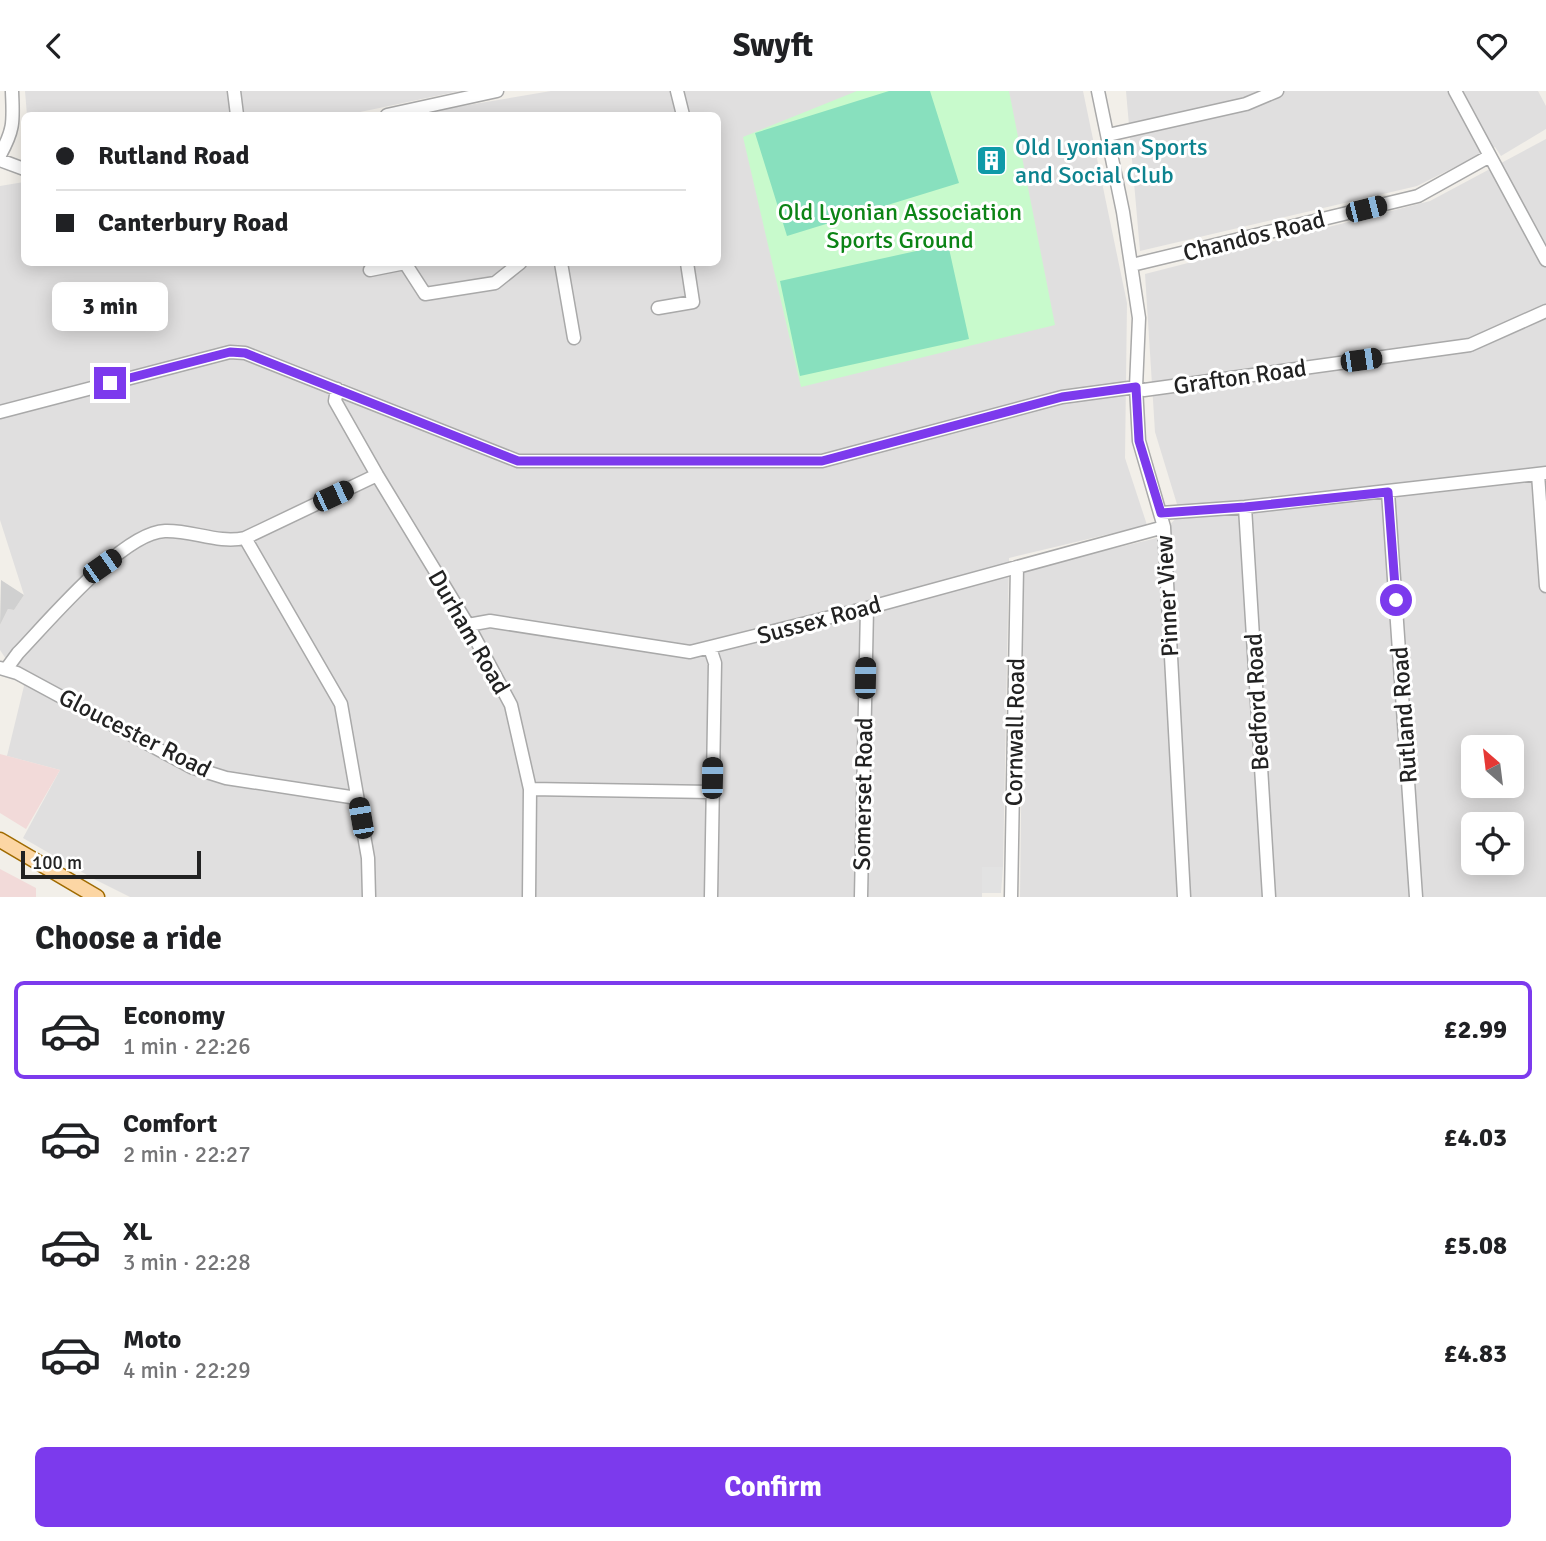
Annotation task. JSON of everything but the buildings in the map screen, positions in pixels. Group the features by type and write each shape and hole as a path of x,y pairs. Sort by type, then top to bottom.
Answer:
{"main road":[{"path":"0,840 97,897"}],"street":[{"path":"12,91 13,126 0,157 21,168"},
{"path":"234,91 237,112"},
{"path":"401,112 497,91"},
{"path":"677,91 682,112"},
{"name":"Pinner View","path":"1098,91 1132,265 1139,319 1136,387 1139,441 1164,527 1184,897"},
{"path":"1108,135 1246,104 1278,91"},
{"path":"1455,91 1546,260"},
{"name":"Chandos Road","path":"1132,265 1418,196 1489,156"},
{"path":"370,270 390,266"},
{"path":"407,266 425,294 495,283 516,266"},
{"path":"562,266 574,338"},
{"path":"658,308 693,302 687,266"},
{"name":"Grafton Road","path":"0,412 230,352 245,353 518,461 822,461 1062,397 1136,387 1144,390 1470,345 1546,311"},
{"name":"Durham Road","path":"337,389 335,401 468,625 510,705 530,789 529,897"},
{"path":"1161,513 1245,507 1542,474 1546,586"},
{"path":"4,668 102,566 145,536 164,531 232,540 245,538 377,475"},
{"name":"Rutland Road","path":"1388,492 1416,897"},
{"name":"Bedford Road","path":"1245,507 1269,897"},
{"name":"Sussex Road","path":"468,625 490,621 690,652 867,608 1164,527"},
{"path":"245,538 341,704 368,858 369,897"},
{"name":"Cornwall Road","path":"1011,897 1017,567"},
{"name":"Somerset Road","path":"861,897 867,608"},
{"path":"710,648 715,663 711,897"},
{"name":"Gloucester Road","path":"4,668 191,767 226,778 357,798"},
{"path":"530,789 711,792"}],"shaded area":[{"path":"25,91 460,91 360,112 27,112"},
{"path":"551,91 1083,91 1127,303 1125,458 1147,525 1009,558 1003,867 982,867 982,897 130,897 23,838 60,770 7,756 24,686 0,650 0,625 8,609 14,610 24,595 0,520 0,186 21,182 21,266 721,266 721,112 427,112"},
{"path":"1126,91 1538,91 1546,106 1546,129 1501,156 1495,147 1417,186 1140,251"},
{"path":"1546,139 1546,897 1020,897 1024,570 1157,538 1180,514 1155,432 1145,274 1430,201"},
{"path":"1,580 24,595 14,610 8,609 0,625"},
{"path":"0,754 60,770 26,829 0,813"},
{"path":"982,867 1003,867 1001,893 982,893"},
{"path":"0,869 36,888 36,897 0,897"}],"green space":[{"name":"Old Lyonian Association Sports Ground","path":"857,91 1009,91 1055,325 801,387 743,137"},
{"path":"889,91 930,91 959,183 787,236 755,133"},
{"path":"948,244 969,339 800,376 780,281"}],"place":[{"name":"Old Lyonian Sports and Social Club","path":"992,161"}],"route":[{"path":"110,383 230,352 245,353 518,461 822,461 1062,397 1136,387 1139,441 1161,513 1388,492 1396,600"}]}
